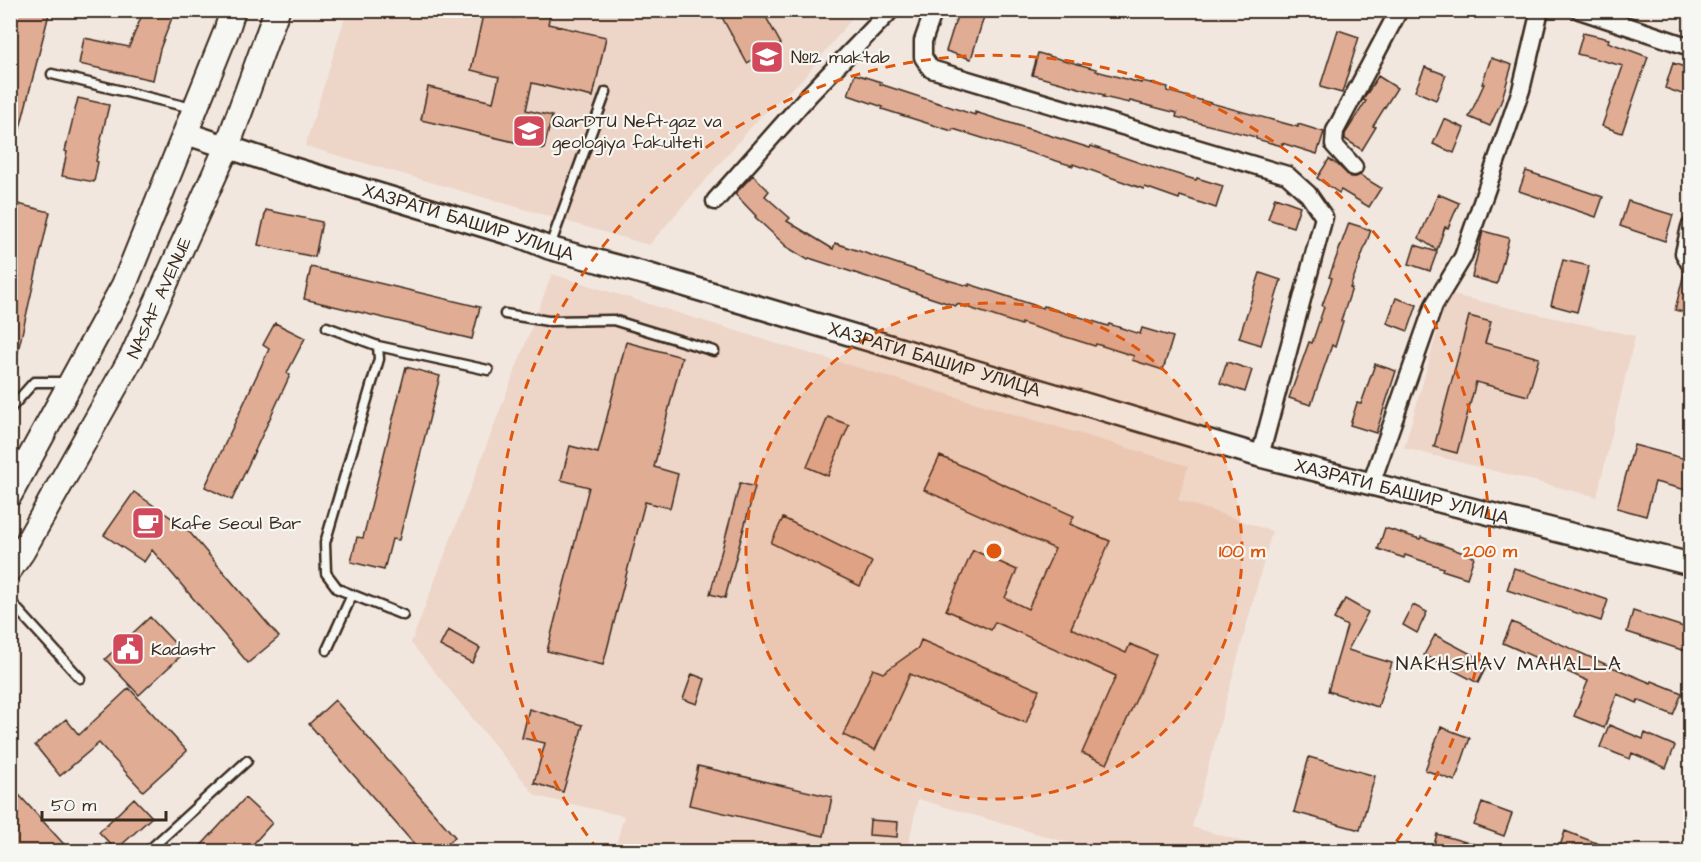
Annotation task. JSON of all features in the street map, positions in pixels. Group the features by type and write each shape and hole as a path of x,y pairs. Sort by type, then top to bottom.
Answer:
{"main road":[{"name":"NASAF AVENUE","path":"10,494 124,285 233,10"},
{"name":"NASAF AVENUE","path":"10,569 22,552 133,354 227,147 277,10"}],"street":[{"path":"715,201 809,95 891,10"},
{"path":"934,10 923,41 923,57 931,69 1287,175 1308,194 1324,217 1260,456"},
{"path":"1354,167 1334,145 1335,130 1399,10"},
{"path":"1371,484 1434,305 1463,257 1521,90 1540,10"},
{"path":"1579,10 1690,47"},
{"name":"ХАЗРАТИ БАШИР УЛИЦА","path":"185,133 291,168 524,237 549,248 661,278 1260,456 1690,564"},
{"path":"1690,227 1684,253 1690,264"}],"lane":[{"path":"52,74 195,109"},
{"path":"549,248 606,92"},
{"path":"505,314 548,321 613,320 714,351"},
{"path":"327,327 378,346 488,370"},
{"path":"378,346 378,359 325,543 326,573 338,590 403,615"},
{"path":"10,409 34,382 71,382"},
{"path":"327,650 352,595"},
{"path":"10,601 80,678"},
{"path":"147,852 247,761"}],"shaded area":[{"name":"QarDTU Neft-gaz va geologiya fakulteti","path":"347,11 858,11 804,78 761,116 649,245 305,146"},
{"path":"552,274 1188,466 1178,500 1272,531 1192,827 1275,851 1097,851 918,799 907,851 614,851 624,816 536,796 411,643"},
{"path":"1448,294 1635,336 1597,497 1404,448"}],"building":[{"path":"13,10 50,10 15,148 10,147 10,19"},
{"path":"144,10 175,10 160,49 153,80 79,64 84,38 129,47"},
{"path":"484,10 515,18 517,10 551,10 548,24 606,37 593,97 532,83 526,110 552,116 544,149 421,120 428,87 493,102 499,77 471,70"},
{"path":"718,10 762,10 781,44 747,63"},
{"path":"959,10 986,10 971,59 946,51"},
{"path":"1338,30 1359,37 1342,93 1320,87"},
{"path":"1583,33 1609,39 1608,42 1648,57 1622,133 1602,126 1623,66 1577,54"},
{"path":"1038,53 1141,83 1142,81 1168,87 1167,91 1324,132 1317,154 1176,117 1177,113 1103,97 1104,95 1032,75"},
{"path":"1491,58 1512,65 1501,102 1490,126 1469,117 1484,84 1482,84"},
{"path":"1673,63 1690,69 1690,97 1665,88"},
{"path":"1425,67 1446,75 1436,100 1415,91"},
{"path":"855,74 975,115 975,112 1090,148 1091,146 1160,170 1223,186 1216,208 1180,196 1179,199 1145,187 1144,189 1073,164 1073,166 882,109 883,107 848,95"},
{"path":"1378,76 1397,88 1373,126 1376,127 1362,150 1345,139 1345,134 1366,101 1363,100"},
{"path":"78,98 109,105 96,161 98,162 94,182 62,176 67,152 65,151"},
{"path":"1444,119 1464,128 1454,153 1433,144"},
{"path":"1329,159 1350,177 1360,175 1381,188 1369,207 1341,190 1339,193 1317,178"},
{"path":"1526,171 1603,197 1596,217 1519,191"},
{"path":"753,175 769,191 765,196 790,218 787,221 833,249 835,243 937,277 969,286 969,284 1043,308 1044,306 1140,334 1142,328 1173,337 1163,370 1132,360 1134,356 1096,344 1095,346 1021,323 1021,325 809,258 808,260 785,246 735,194"},
{"path":"1438,194 1459,203 1448,228 1445,227 1437,250 1419,238"},
{"path":"1275,197 1300,206 1293,227 1268,219"},
{"path":"1628,201 1673,215 1665,241 1620,226"},
{"path":"10,202 50,212 16,360 10,359"},
{"path":"266,210 322,222 315,257 258,245"},
{"path":"1349,223 1371,230 1350,288 1352,288 1335,347 1332,345 1311,405 1289,398 1309,342 1312,343 1332,278 1329,277"},
{"path":"1483,231 1509,238 1497,284 1472,277"},
{"path":"1415,245 1437,252 1430,271 1409,264"},
{"path":"1563,260 1589,266 1577,312 1551,305"},
{"path":"311,267 480,307 472,339 304,299"},
{"path":"1260,273 1281,280 1261,345 1239,338"},
{"path":"1684,273 1690,274 1690,314 1675,310"},
{"path":"1396,298 1417,305 1408,331 1387,323"},
{"path":"1469,316 1491,322 1485,343 1539,358 1528,396 1476,382 1457,453 1434,447"},
{"path":"275,323 305,338 287,373 290,375 232,500 205,487 269,349 263,345"},
{"path":"626,342 682,357 654,467 678,474 670,508 645,502 603,665 547,651 589,487 561,480 570,446 598,453"},
{"path":"1227,362 1252,370 1245,392 1220,383"},
{"path":"1375,364 1396,371 1376,433 1350,425 1357,403 1361,404"},
{"path":"406,367 440,376 399,540 392,539 384,570 351,562 357,537 363,538"},
{"path":"828,417 849,425 828,476 807,467"},
{"path":"1634,445 1690,460 1690,491 1655,482 1646,516 1617,508"},
{"path":"940,456 1074,516 1070,524 1110,541 1071,628 1126,653 1130,644 1156,655 1107,764 1082,753 1116,676 995,622 991,630 946,610 973,550 1017,570 1005,598 1028,609 1055,549 924,490"},
{"path":"740,483 755,487 725,598 710,594"},
{"path":"134,492 186,528 279,637 248,663 152,550 144,562 104,535"},
{"path":"783,518 872,562 860,586 771,543"},
{"path":"1385,528 1420,539 1421,537 1474,557 1467,578 1405,555 1404,558 1378,549"},
{"path":"1514,568 1608,600 1601,621 1507,590"},
{"path":"1345,599 1368,612 1348,650 1392,663 1378,707 1328,691 1347,626 1334,619"},
{"path":"1413,605 1427,612 1417,633 1403,625"},
{"path":"1633,611 1690,629 1685,651 1627,632"},
{"path":"150,617 184,653 139,695 105,659"},
{"path":"1512,622 1605,664 1682,693 1673,715 1617,694 1604,728 1574,716 1588,681 1503,643"},
{"path":"448,630 480,648 472,663 440,646"},
{"path":"1435,635 1488,663 1478,683 1424,655"},
{"path":"921,640 1039,690 1026,723 910,674 875,750 843,735 873,669 883,673 918,648"},
{"path":"692,674 705,679 697,704 683,699"},
{"path":"129,688 187,751 143,791 99,743 60,776 35,745 66,719 79,735"},
{"path":"335,700 455,837 438,852 421,852 309,724"},
{"path":"529,709 583,725 563,792 534,783 545,743 522,738"},
{"path":"1609,725 1643,739 1645,733 1675,746 1666,768 1632,753 1630,759 1600,747"},
{"path":"1441,727 1470,738 1455,781 1425,770"},
{"path":"1309,757 1375,776 1360,830 1294,812"},
{"path":"698,766 832,797 824,836 689,805"},
{"path":"10,785 71,852 10,852"},
{"path":"134,798 152,817 116,850 99,832"},
{"path":"245,798 272,823 246,852 195,852"},
{"path":"1482,803 1512,814 1504,836 1474,825"},
{"path":"870,820 898,822 897,837 869,835"},
{"path":"1565,831 1615,850 1615,852 1558,852"},
{"path":"1437,834 1487,848 1486,852 1432,852"}],"place":[{"name":"№12 maktab","path":"767,57"},
{"name":"QarDTU Neft-gaz va geologiya fakulteti","path":"529,131"},
{"name":"Kafe Seoul Bar","path":"148,523"},
{"name":"Kadastr","path":"128,649"}],"district":[{"name":"NAKHSHAV MAHALLA","path":"1509,663"}]}
